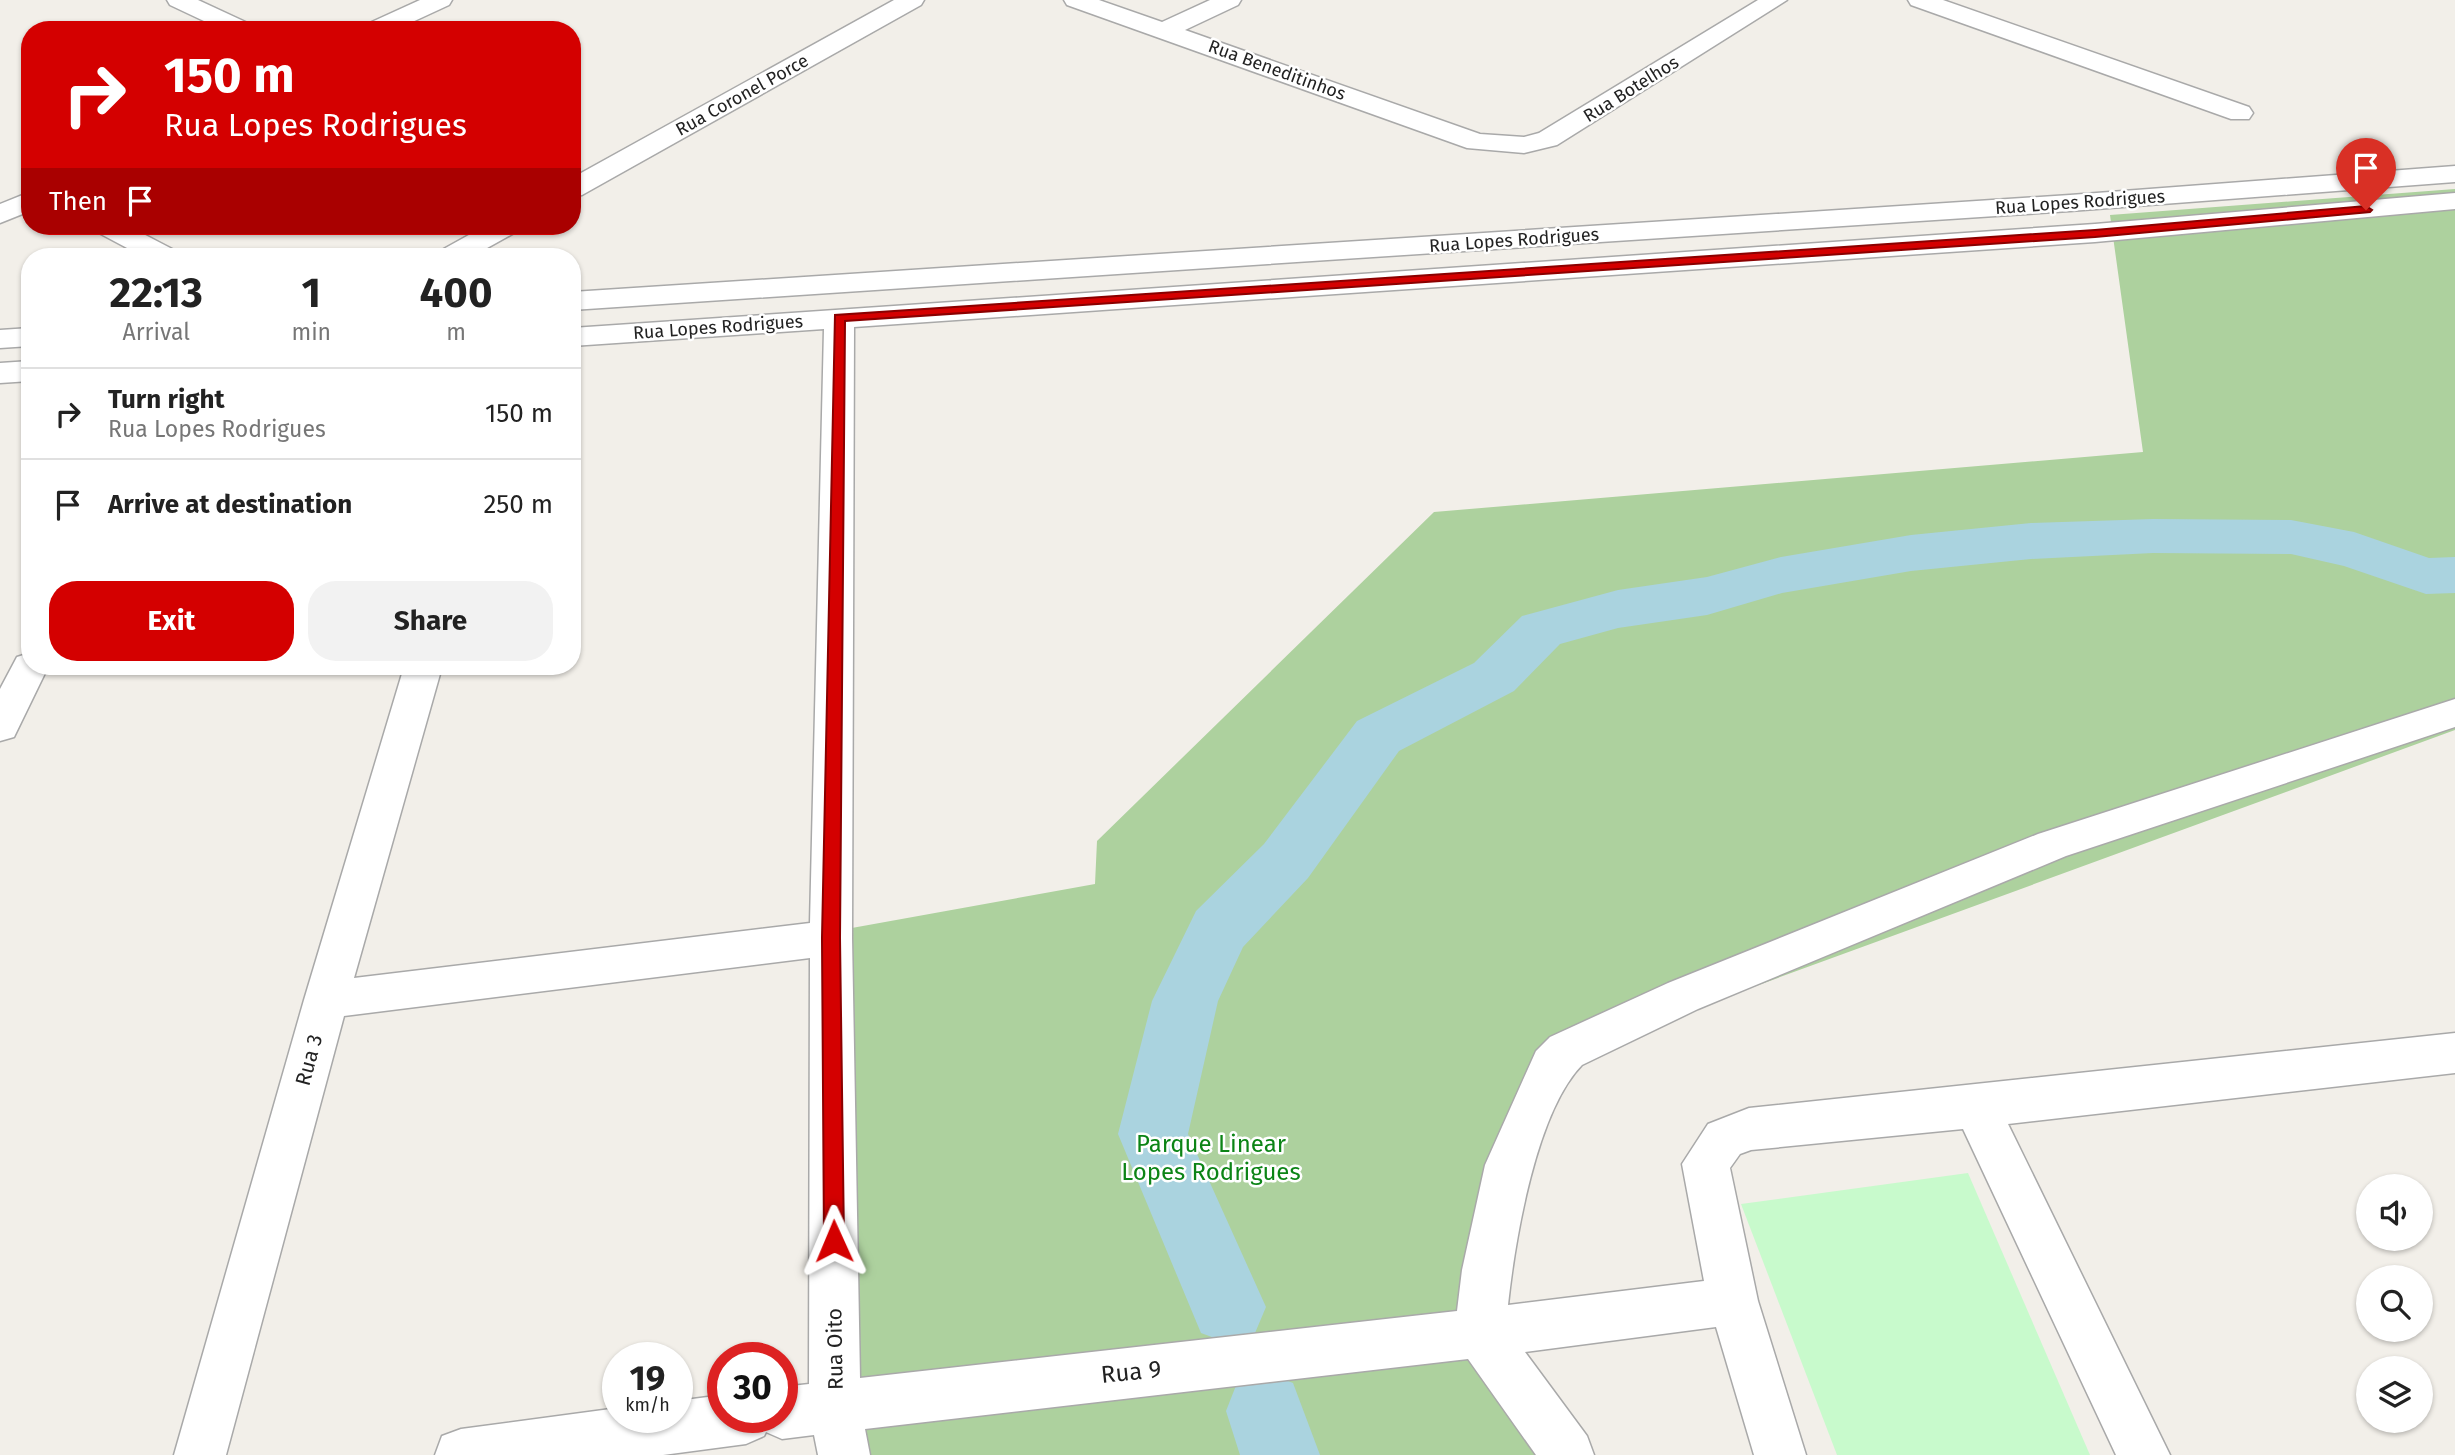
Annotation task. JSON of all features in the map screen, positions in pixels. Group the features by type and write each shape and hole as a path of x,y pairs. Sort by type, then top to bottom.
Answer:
{"street":[{"path":"179,0 224,21"},
{"path":"394,21 440,0"},
{"name":"Rua Coronel Porce","path":"581,184 912,0"},
{"name":"Rua Beneditinhos","path":"1076,0 1477,142"},
{"path":"1167,30 1229,0"},
{"name":"Rua Botelhos","path":"1477,142 1524,145 1548,139 1775,0"},
{"path":"1920,0 2240,113"},
{"name":"Rua Lopes Rodrigues","path":"581,301 2056,204 2455,174"},
{"name":"Rua Lopes Rodrigues","path":"581,336 2095,233 2455,201"},
{"path":"0,215 21,204"},
{"path":"124,235 149,248"},
{"path":"466,248 490,235"},
{"path":"1222,259 1227,292"},
{"path":"606,334 609,299"},
{"name":"Rua Oito","path":"839,318 831,938 835,1406 844,1455"},
{"path":"0,339 21,338"},
{"path":"0,373 21,372"},
{"path":"0,727 26,675"},
{"name":"Rua 3","path":"200,1455 326,1000 421,675"},
{"path":"1568,1455 1480,1333 1487,1270 1509,1165 1547,1075 1566,1051 1683,996 2052,845 2455,713"},
{"path":"326,1000 831,938"},
{"path":"1780,1455 1733,1301 1706,1164 1724,1139 1749,1129 1976,1107 2455,1053"},
{"path":"1976,1107 2144,1455"},
{"name":"Rua 9","path":"798,1411 1480,1333 1733,1301"},
{"path":"461,1455 707,1423"}],"green space":[{"name":"Parque Linear Lopes Rodrigues","path":"2455,189 2455,730 1581,1050 1512,1166 1486,1334 1582,1455 826,1455 813,935 1095,884 1097,841 1434,512 2143,452 2110,215"},
{"path":"1968,1173 2090,1455 1837,1455 1741,1204"}],"waterway":[{"path":"1228,1307 1153,1134 1185,1001 1219,930 1286,861 1378,736 1494,677 1541,630 1618,609 1707,596 1781,575 1911,553 2031,541 2153,536 2291,537 2354,550 2426,576 2455,575"},
{"path":"1265,1411 1280,1455"}],"route":[{"path":"834,1241 831,938 839,318 2095,233 2366,210"}]}
